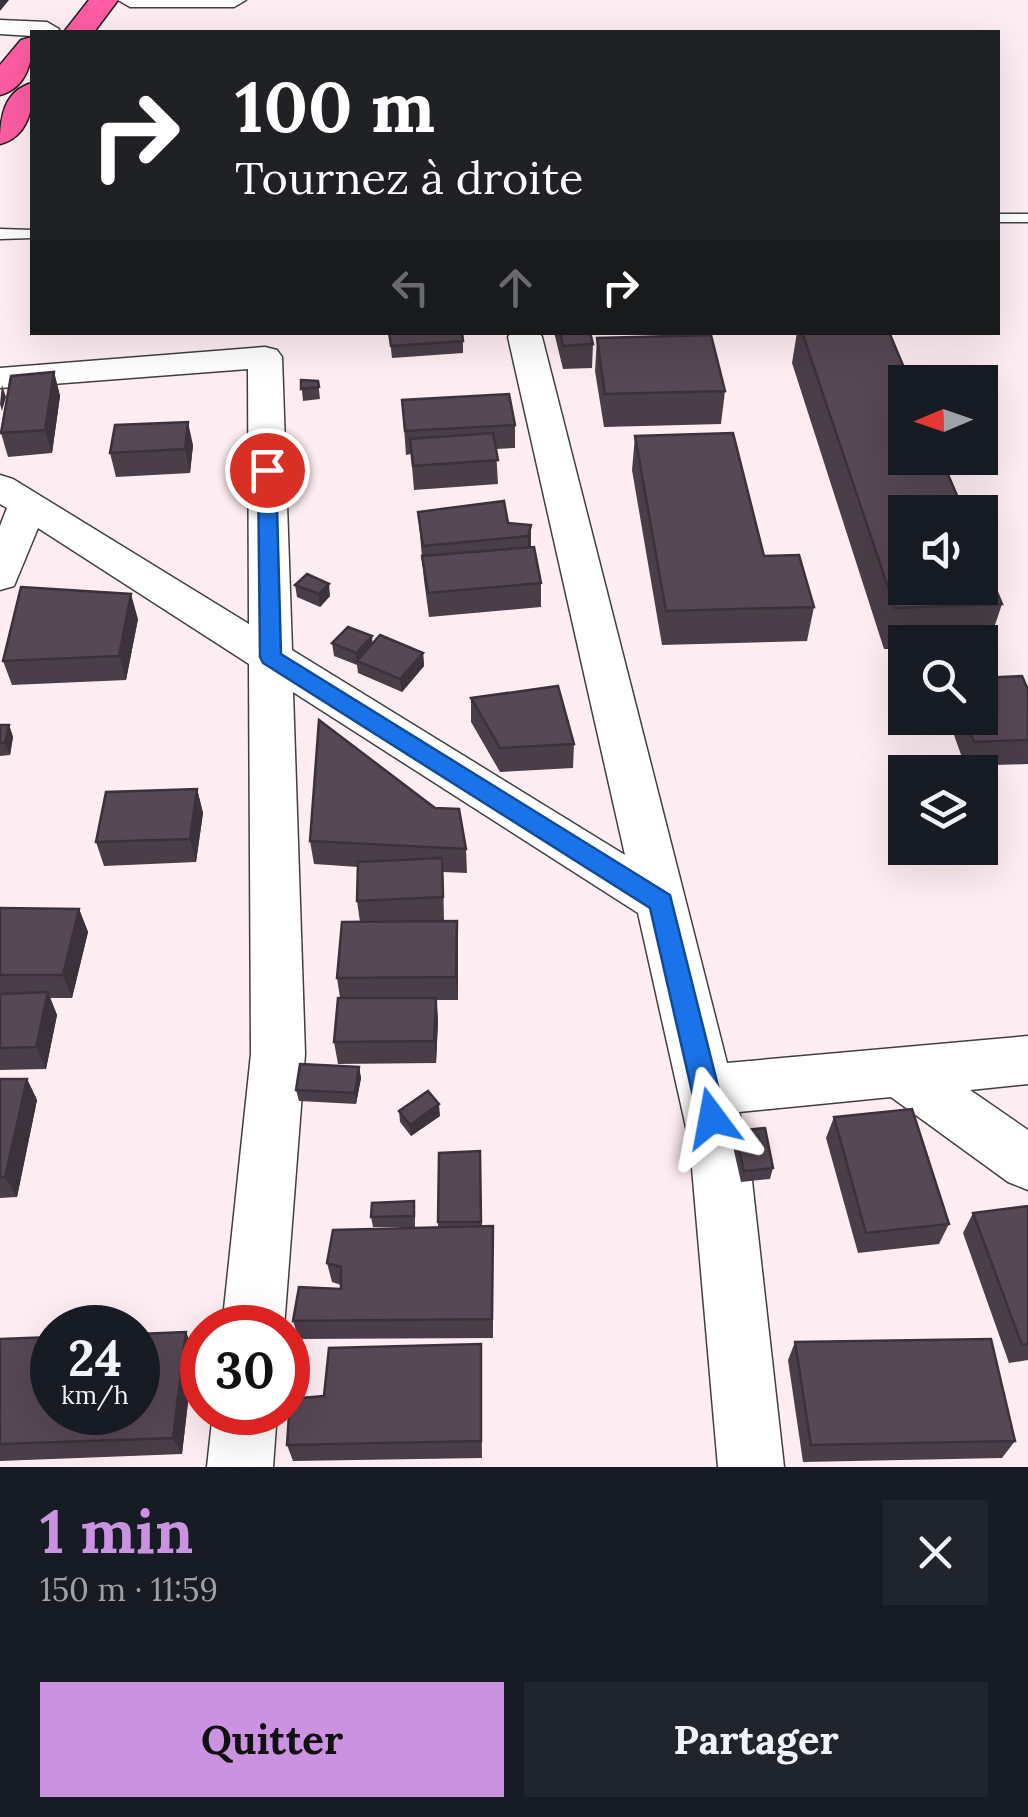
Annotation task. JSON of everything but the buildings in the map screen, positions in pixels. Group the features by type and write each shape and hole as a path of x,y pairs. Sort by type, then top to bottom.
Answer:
{"main road":[{"path":"46,30 70,0"},
{"path":"81,30 104,0"},
{"path":"0,85 30,49"},
{"path":"0,134 30,95"}],"street":[{"path":"130,0 234,0"},
{"path":"0,27 30,34"},
{"path":"525,337 719,1145 751,1467"},
{"path":"0,378 265,357 278,1054 255,1305"},
{"path":"0,576 14,496 661,902"},
{"path":"706,1090 1028,1060"},
{"path":"900,1072 1028,1163"},
{"path":"240,1467 243,1435"}],"lane":[{"path":"1000,218 1028,218"},
{"path":"0,234 30,234"}],"route":[{"path":"267,470 271,657 661,902 712,1118"}]}
